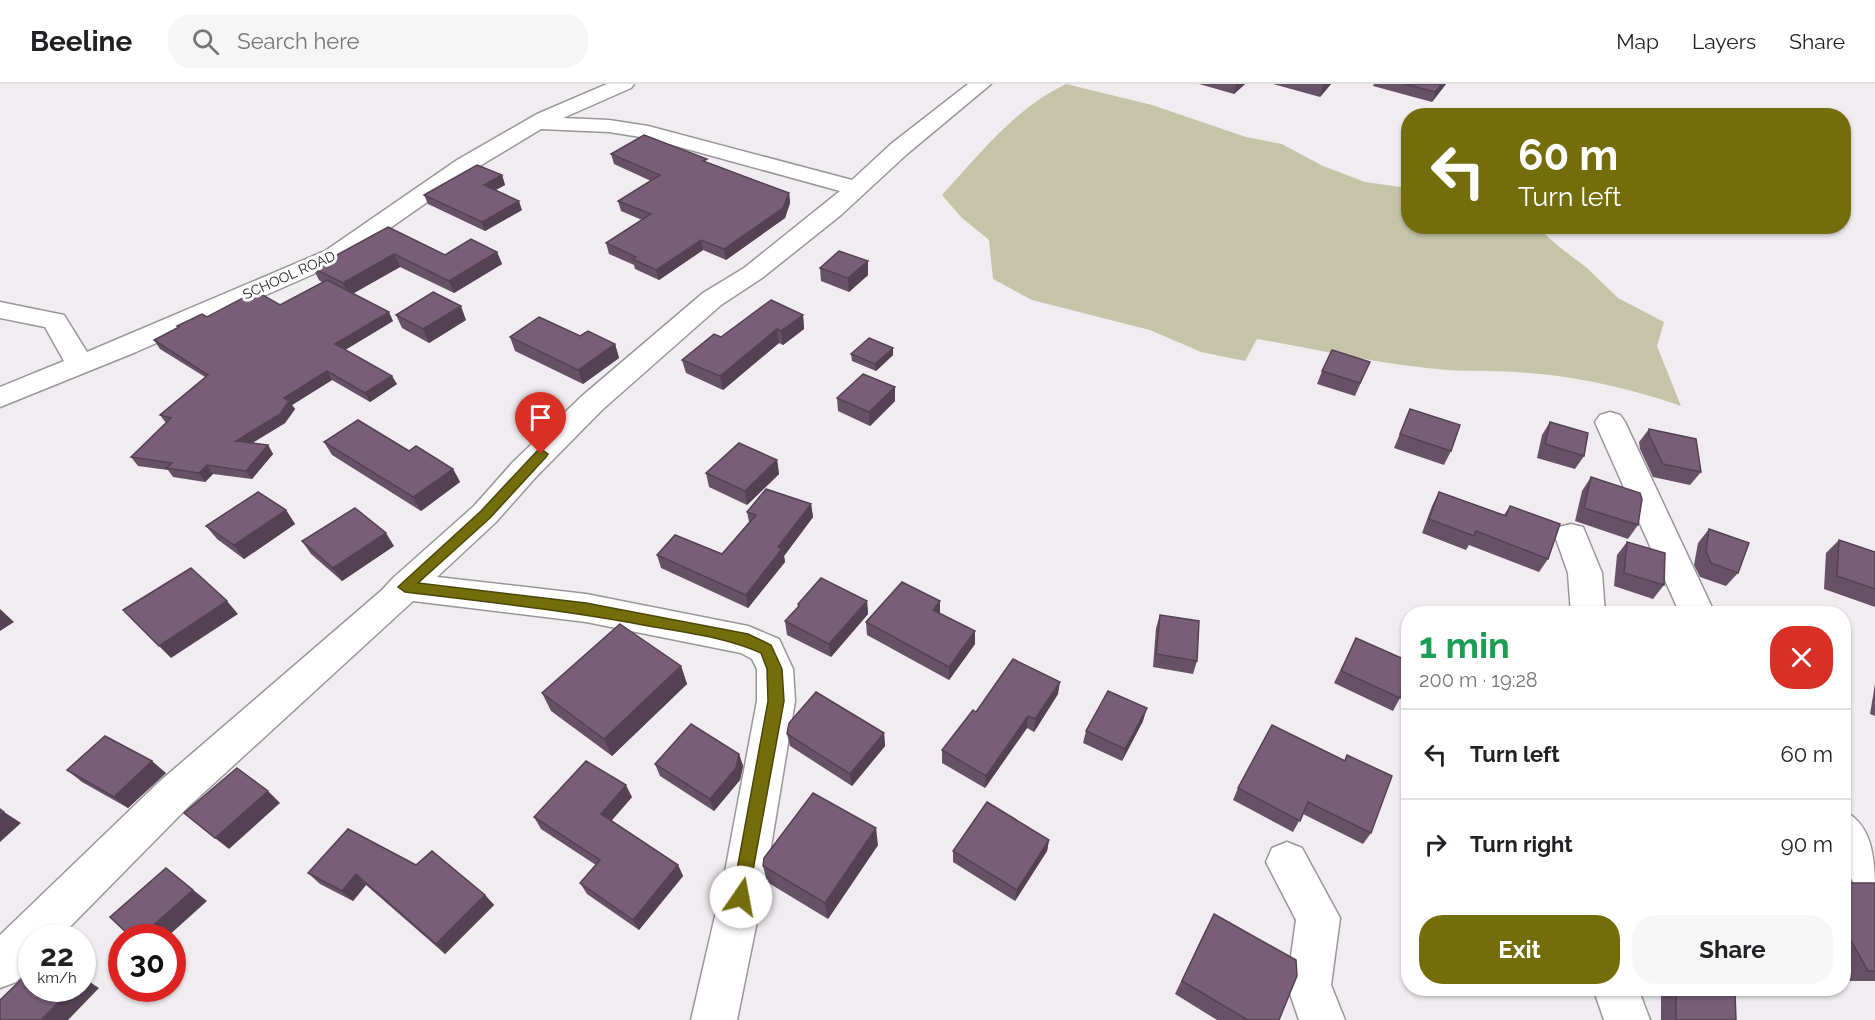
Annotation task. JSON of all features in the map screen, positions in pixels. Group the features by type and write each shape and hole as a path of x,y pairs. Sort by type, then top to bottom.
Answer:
{"street":[{"name":"SCHOOL ROAD","path":"0,398 334,256 465,165 535,123 624,84"},
{"path":"0,966 173,795 394,600 405,587 485,514 524,470 592,404 712,299 753,273 857,188 898,149 981,84"},
{"path":"535,123 609,126 648,132 857,188"},
{"path":"0,310 55,321 81,364"},
{"path":"1610,422 1694,606"},
{"path":"1571,536 1585,573 1587,606"},
{"path":"405,587 597,610 748,640 766,649 775,669 776,701 745,877 714,1020"},
{"path":"1851,841 1875,880"},
{"path":"1287,862 1318,918 1309,985 1322,1020"},
{"path":"1618,996 1627,1020"}],"green space":[{"path":"1066,84 1152,105 1246,137 1282,144 1323,166 1365,182 1401,187 1401,234 1545,234 1587,268 1618,298 1664,322 1657,346 1681,406 1625,389 1568,377 1519,372 1423,368 1257,339 1245,361 1201,352 1150,330 1032,300 993,279 989,240 961,217 942,195 984,148 1014,119 1047,94"}],"building":[{"path":"1405,84 1442,84 1435,92"},
{"path":"644,135 707,159 703,161 789,193 783,208 724,249 701,240 656,270 632,259 636,257 606,243 651,214 618,201 660,175 611,154"},
{"path":"477,165 502,175 484,185 519,201 482,222 424,195"},
{"path":"388,227 445,255 471,239 497,252 449,281 394,254 343,283 313,268"},
{"path":"839,251 868,261 848,278 820,268"},
{"path":"327,280 389,312 335,344 392,376 365,393 327,371 284,398 289,401 280,414 236,441 268,445 246,471 207,465 199,473 166,468 172,463 131,457 171,418 160,415 208,375 154,340 179,327 177,326 202,314 207,317 256,291 280,305"},
{"path":"433,292 461,306 423,329 396,315"},
{"path":"771,300 803,315 781,331 777,329 720,376 682,360 714,334 721,337"},
{"path":"539,317 580,336 588,331 615,344 578,370 510,337"},
{"path":"869,338 893,348 875,364 851,354"},
{"path":"1332,350 1370,362 1360,383 1322,371"},
{"path":"863,374 895,387 869,412 837,398"},
{"path":"1410,409 1460,425 1451,451 1400,434"},
{"path":"358,420 409,451 416,446 453,469 413,497 324,442"},
{"path":"1550,422 1588,433 1584,456 1545,444"},
{"path":"1649,429 1696,439 1701,472 1663,464 1649,435"},
{"path":"739,443 777,460 745,491 706,473"},
{"path":"1591,477 1640,493 1642,499 1638,525 1584,508"},
{"path":"766,489 811,504 778,547 782,549 746,595 657,555 675,535 722,554 756,515 747,512"},
{"path":"258,492 286,510 234,545 206,526"},
{"path":"1439,492 1506,516 1510,506 1560,524 1548,559 1476,531 1474,536 1429,519"},
{"path":"355,508 386,533 333,568 302,541"},
{"path":"1709,529 1749,543 1738,573 1711,563 1706,551"},
{"path":"1839,540 1875,552 1875,589 1837,576"},
{"path":"1627,542 1665,553 1664,585 1624,573"},
{"path":"191,568 227,601 159,646 123,610"},
{"path":"821,578 867,601 829,644 785,621"},
{"path":"902,582 940,601 933,610 975,631 949,667 866,622"},
{"path":"1160,615 1199,621 1197,661 1156,654"},
{"path":"620,624 681,666 604,739 542,693"},
{"path":"1356,638 1401,658 1400,698 1341,671"},
{"path":"1013,659 1060,682 1035,719 1028,716 986,776 942,750 973,710 976,712"},
{"path":"1108,691 1147,708 1125,749 1086,731"},
{"path":"816,692 884,733 850,774 787,734 789,723"},
{"path":"691,724 739,754 736,768 710,799 655,764"},
{"path":"1272,725 1345,761 1347,755 1392,776 1371,833 1308,802 1300,821 1238,788"},
{"path":"105,736 152,761 114,797 67,770"},
{"path":"586,761 626,785 601,814 678,865 633,920 580,883 600,860 534,817"},
{"path":"237,768 268,791 215,838 184,813"},
{"path":"813,793 876,828 825,903 763,866 764,858"},
{"path":"987,802 1049,840 1017,890 953,851"},
{"path":"348,829 416,865 432,851 485,895 436,944 356,874 342,891 308,873"},
{"path":"166,868 193,890 155,924 117,924 110,917"},
{"path":"1851,883 1875,883 1875,971 1868,971 1851,941"},
{"path":"1214,914 1296,960 1297,976 1279,1020 1248,1020 1182,981"},
{"path":"18,983 18,1002 59,1002 41,1020 0,1020 0,1000"},
{"path":"1676,996 1735,996 1736,1020 1676,1020"}],"route":[{"path":"541,454 485,514 405,587 586,608 748,640 766,649 775,669 776,701 761,796 741,897"}]}
